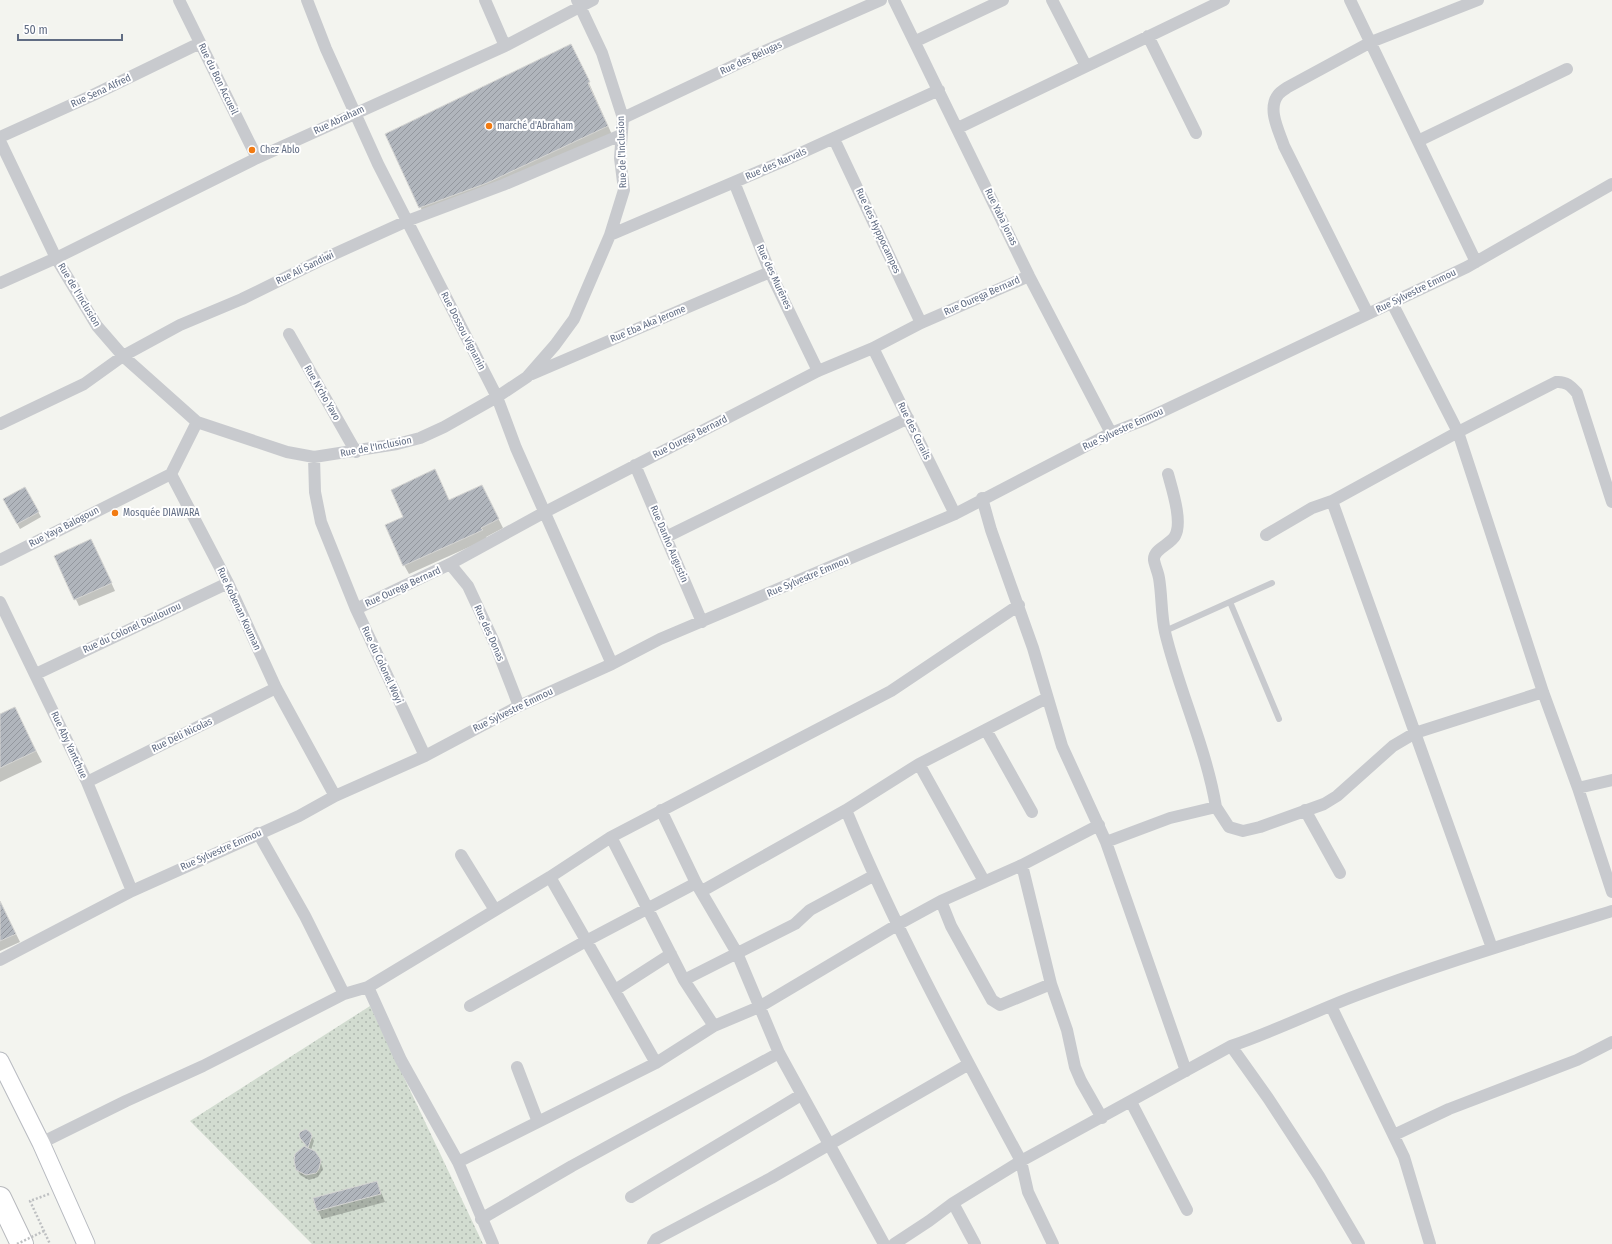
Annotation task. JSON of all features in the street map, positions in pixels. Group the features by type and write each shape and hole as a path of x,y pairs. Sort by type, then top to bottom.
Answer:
{"highway":[{"path":"0,1198 22,1244"}],"street":[{"name":"Rue du Bon Accueil","path":"179,0 257,158"},
{"name":"Rue Dossou Vignanin","path":"307,0 326,49 354,113 407,221 497,397 516,448 612,664"},
{"path":"485,0 505,46"},
{"name":"Rue Abraham","path":"0,283 56,258 257,158 505,46 579,3 593,0"},
{"name":"Rue des Belugas","path":"623,118 765,51 881,0"},
{"name":"Rue Yaba Jonas","path":"894,0 916,41 1029,276 1111,433"},
{"path":"916,41 1003,0"},
{"path":"1052,0 1086,66"},
{"path":"958,128 1224,0"},
{"path":"1350,0 1476,262"},
{"path":"1368,314 1284,146 1275,122 1273,106 1278,94 1288,87 1371,42 1478,0"},
{"name":"Rue de l'Inclusion","path":"0,141 56,258 97,326 123,356 197,422 287,452 314,457 356,452 420,438 444,427 497,397 527,377 551,350 574,319 610,235 624,190 620,158 623,118 602,53 579,3"},
{"path":"1148,36 1196,133"},
{"name":"Rue Sena Alfred","path":"0,136 91,96 200,43"},
{"path":"1418,141 1567,69"},
{"name":"Rue des Narvals","path":"610,235 834,139 939,90"},
{"name":"Rue Ali Sandiwi","path":"0,424 84,384 123,356 180,325 242,299 321,260 407,221 503,185 621,135"},
{"name":"Rue des Hyppocampes","path":"834,139 921,323"},
{"name":"Rue des Murênes","path":"734,182 770,272 818,371"},
{"name":"Rue Sylvestre Emmou","path":"0,960 132,891 258,833 299,816 335,796 425,756 519,706 612,664 660,639 956,514 982,498 1111,433 1144,420 1476,262 1612,184"},
{"name":"Rue Eba Aka Jerome","path":"527,377 770,272"},
{"name":"Rue Ourega Bernard","path":"356,609 450,564 545,512 818,371 873,348 921,323 1029,276"},
{"path":"1392,303 1458,432 1542,692 1578,788 1612,892"},
{"name":"Rue N'cho Yavo","path":"288,334 356,452"},
{"name":"Rue des Corails","path":"873,348 956,514"},
{"path":"1266,534 1312,508 1332,501 1458,432 1556,382 1562,382 1569,385 1577,393 1612,502"},
{"path":"666,537 908,418"},
{"path":"171,474 197,422"},
{"name":"Rue du Colonel Woyi","path":"314,457 315,492 321,522 356,609 425,756"},
{"name":"Rue Danho Augustin","path":"635,465 702,622"},
{"name":"Rue Yaya Balogoun","path":"0,560 171,474"},
{"name":"Rue Kobenan Kouman","path":"171,474 228,583 276,688 335,796"},
{"path":"1168,474 1176,504 1178,524 1175,536 1167,545 1158,551 1154,557 1159,578 1165,631 1210,776 1216,807 1229,827 1242,831 1260,827 1324,804 1337,796 1393,746 1415,733 1542,692"},
{"path":"982,498 991,530 1019,605 1062,746 1106,842 1186,1071"},
{"path":"1332,501 1492,948"},
{"name":"Rue des Donas","path":"450,564 468,586 495,644 519,706"},
{"name":"Rue du Colonel Doulourou","path":"36,674 228,583"},
{"name":"Rue Aby Yantchue","path":"0,602 87,782 132,891"},
{"path":"41,1143 126,1100 203,1066 344,994 368,987 550,877 611,837 891,691 1019,605"},
{"name":"Rue Deli Nicolas","path":"87,782 276,688"},
{"path":"470,1006 586,941 649,909 699,887 846,810 919,764 1047,698"},
{"path":"986,730 1032,812"},
{"path":"919,764 984,881"},
{"path":"1578,788 1612,780"},
{"path":"1106,842 1170,818 1216,807"},
{"path":"661,810 699,887 737,953 779,1053 801,1096 829,1143 884,1244"},
{"path":"846,810 873,876 897,925 1021,1161 1028,1192 1053,1244"},
{"path":"1305,810 1340,873"},
{"path":"458,1162 656,1063 714,1026 759,1007 897,925 941,901 1022,865 1099,825"},
{"path":"258,833 305,916 344,994"},
{"path":"611,837 684,980 714,1026"},
{"path":"461,854 495,910"},
{"path":"1022,865 1051,984 1067,1030 1075,1067 1081,1081 1102,1118"},
{"path":"684,980 795,924 810,910 873,876"},
{"path":"550,877 656,1063"},
{"path":"941,901 954,932 992,1000 1000,1005 1051,984"},
{"path":"894,1244 953,1203 1021,1161 1231,1046 1262,1036 1354,997 1492,948 1612,911"},
{"path":"615,990 671,954"},
{"path":"368,987 401,1060 458,1162 481,1219 493,1244"},
{"path":"1331,1006 1404,1157 1430,1244"},
{"path":"1394,1135 1449,1109 1576,1060 1612,1042"},
{"path":"1231,1046 1268,1098 1302,1150 1359,1244"},
{"path":"481,1219 572,1166 779,1053"},
{"path":"0,1061 41,1143 86,1244"},
{"path":"653,1244 656,1239 771,1178 829,1143 969,1064"},
{"path":"517,1068 538,1122"},
{"path":"630,1197 801,1096"},
{"path":"1131,1102 1187,1210"},
{"path":"953,1203 975,1244"}],"lane":[{"path":"1165,631 1272,583"},
{"path":"1230,602 1278,719"}],"path":[{"path":"50,1244 30,1201 61,1190"},
{"path":"17,1244 44,1231"}],"shaded area":[{"path":"370,1006 483,1244 312,1244 190,1121"}],"building":[{"path":"571,44 590,82 588,83 608,126 487,183 419,208 385,134"},
{"path":"435,469 449,500 482,485 499,519 481,528 483,530 403,566 385,525 403,517 391,490"},
{"path":"25,487 39,512 17,524 3,499"},
{"path":"91,539 112,583 74,600 54,556"},
{"path":"15,707 36,751 0,768 0,714"},
{"path":"0,901 16,934 0,941"},
{"path":"306,1129 312,1136 308,1148 299,1135 300,1132"},
{"path":"304,1146 315,1151 321,1160 319,1169 316,1173 306,1175 296,1170 294,1160 295,1154"},
{"path":"377,1181 381,1194 317,1211 313,1198"}],"place":[{"name":"marché d'Abraham","path":"489,126"},
{"name":"Chez Ablo","path":"252,150"},
{"name":"Mosquée DIAWARA","path":"115,513"}]}
